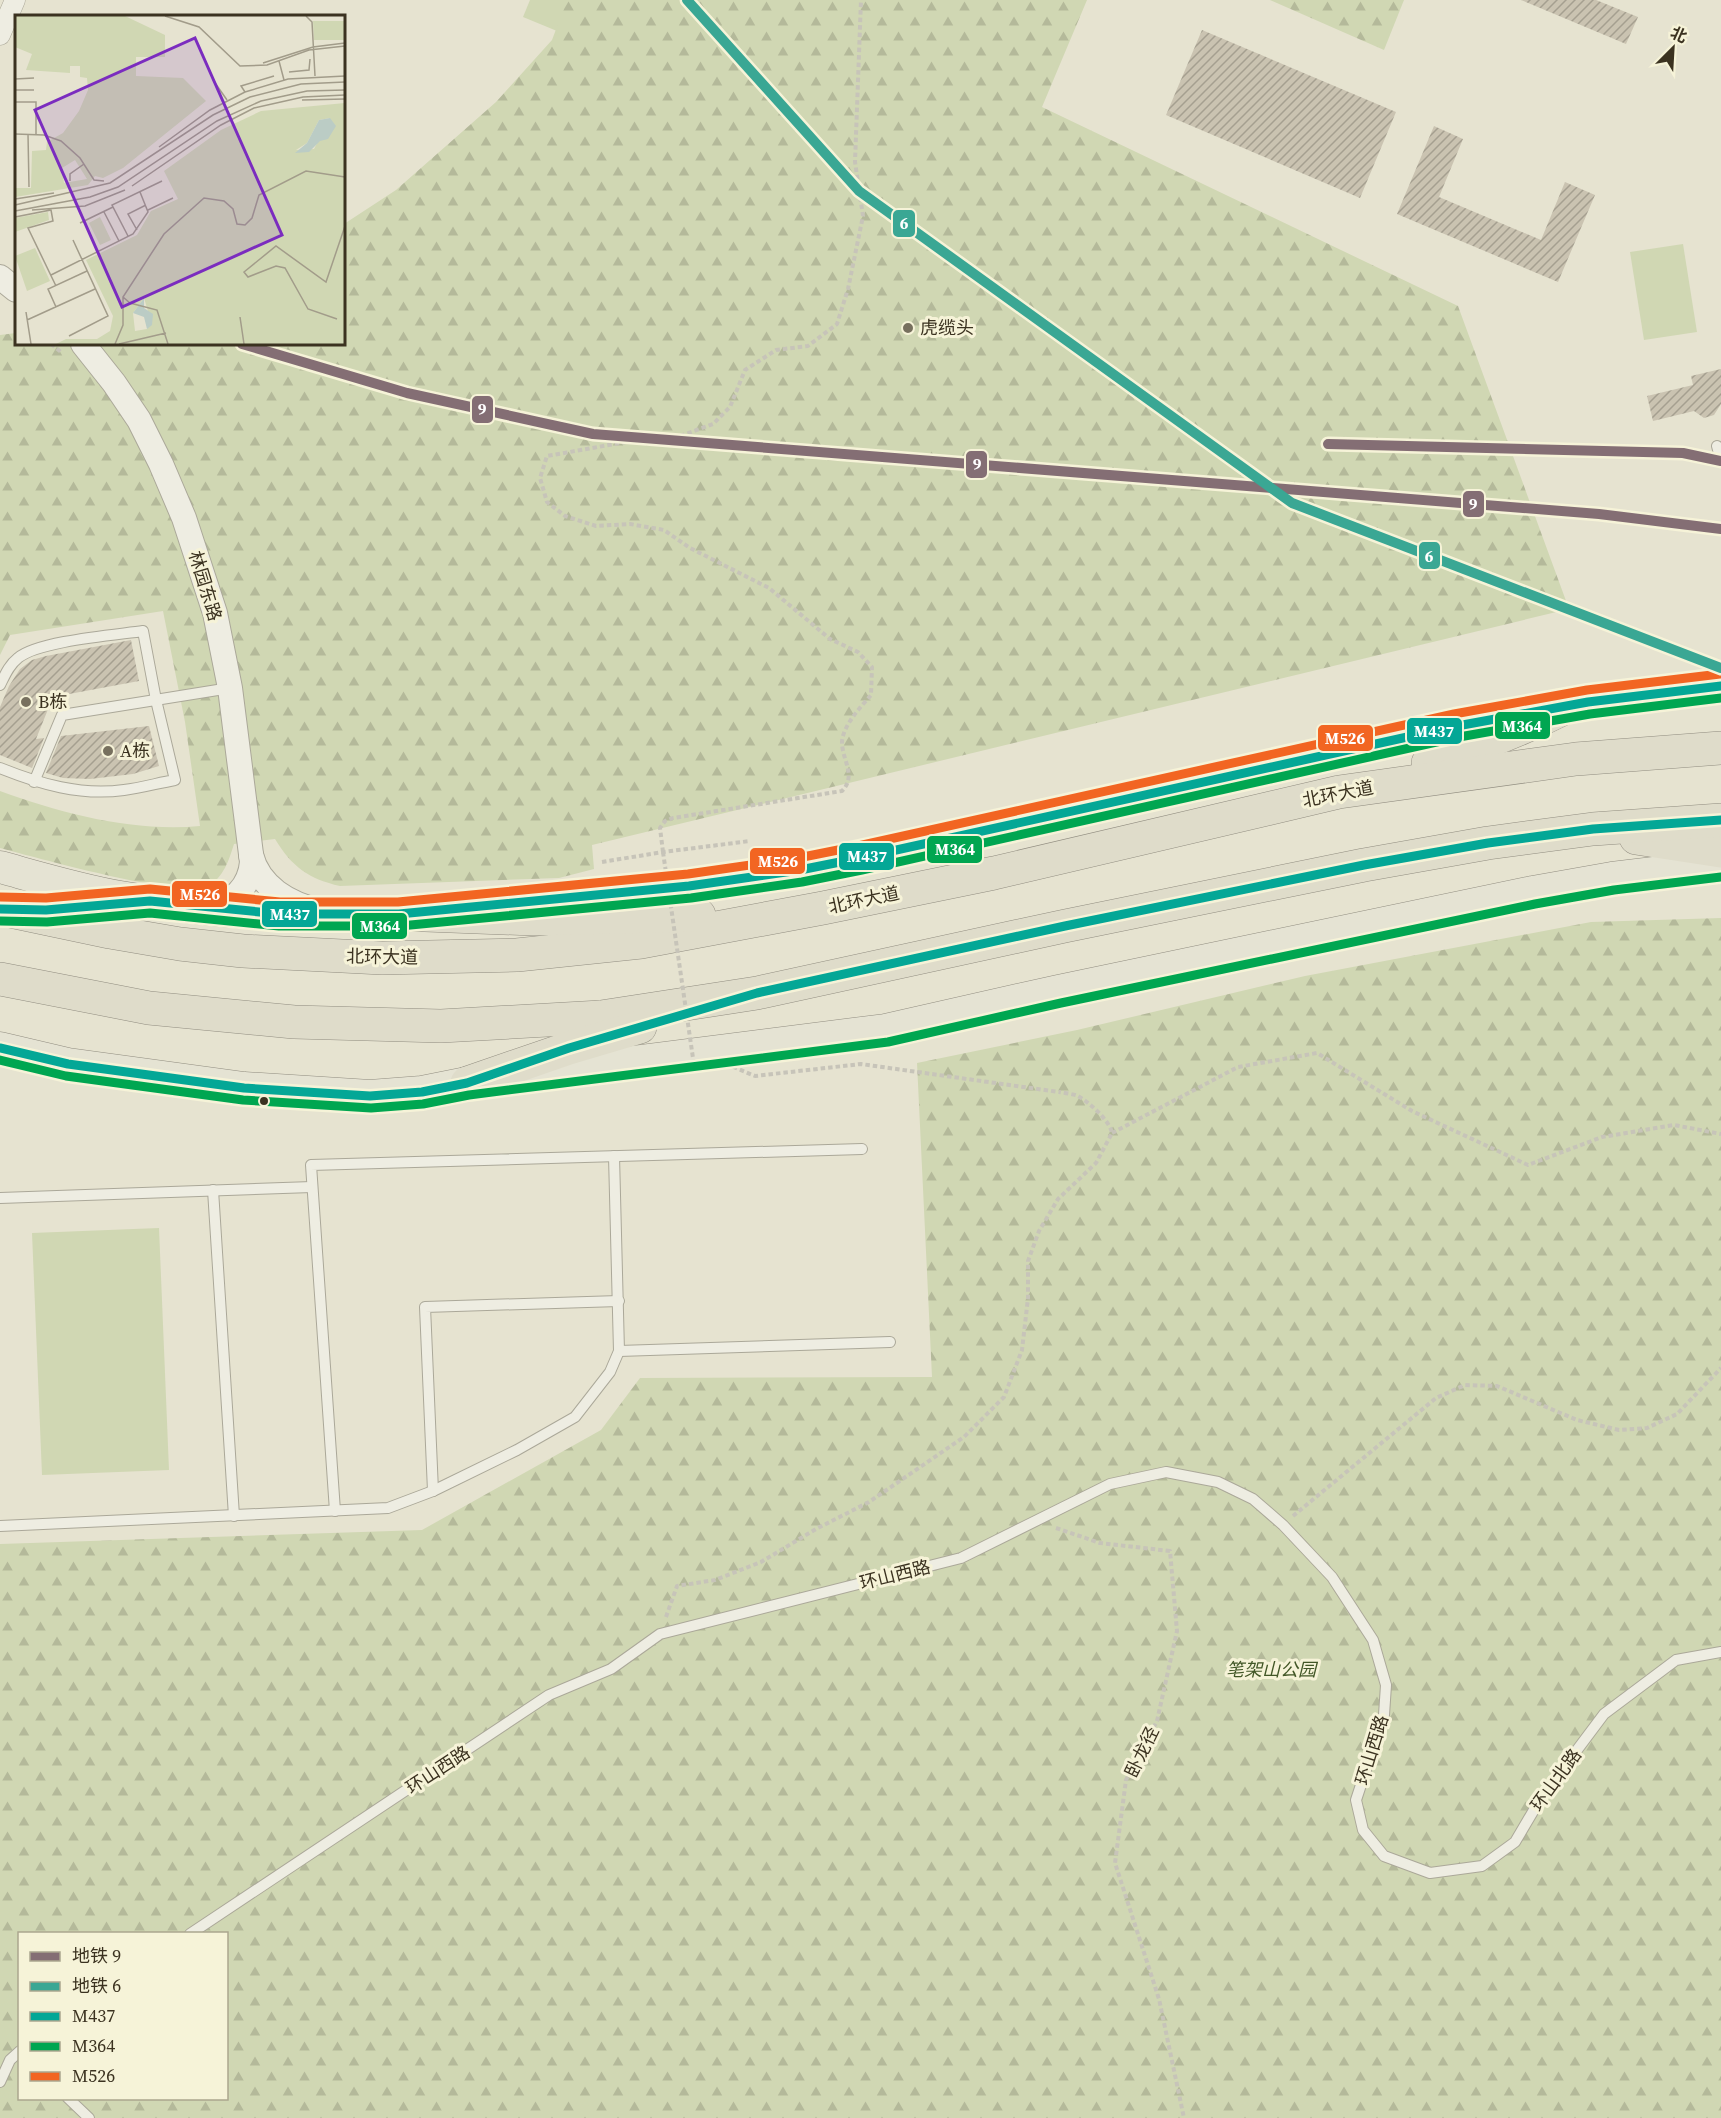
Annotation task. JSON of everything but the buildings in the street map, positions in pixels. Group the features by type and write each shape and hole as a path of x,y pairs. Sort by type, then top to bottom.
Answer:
{"highway":[{"path":"1339,792 1479,746 1533,724 1570,705"},
{"name":"北环大道","path":"0,909 180,944 286,954 382,958 517,955 641,942 824,908 994,873 1339,792 1576,759 1721,748"},
{"path":"0,979 149,1008 294,1022 441,1026 601,1017 757,993 1364,865 1488,843 1593,829 1721,820"},
{"path":"1593,829 1721,851"},
{"path":"399,914 567,918 725,914 824,908"},
{"path":"467,1083 569,1048 757,993"}],"main road":[{"path":"0,867 90,890 150,901 280,914 399,914 689,886 800,870 894,851 1308,757 1570,705 1721,686"},
{"path":"0,1048 68,1064 243,1088 370,1096 422,1092 467,1083 885,1030 1058,991 1533,892 1721,865"},
{"path":"0,909 46,909 150,901"}],"street":[{"path":"0,35 15,0"},
{"path":"0,277 15,289"},
{"name":"林园东路","path":"75,350 114,383 139,420 184,518 215,613 230,688 251,868 244,887 225,903 209,908"},
{"name":"林园东路","path":"251,855 258,874 276,892 303,906 334,914"}],"lane":[{"path":"1717,447 1721,461"},
{"path":"0,685 6,672 17,659 28,651 45,646 143,631 175,780 124,790 69,790 34,782 0,768"},
{"path":"34,782 62,715 230,688"},
{"path":"335,1511 311,1165 862,1149"},
{"path":"0,1526 388,1508 433,1491 517,1450 575,1417 610,1372 619,1352 614,1156"},
{"path":"0,1198 312,1187"},
{"path":"213,1190 234,1516"},
{"path":"433,1491 425,1307 619,1301"},
{"path":"619,1352 890,1342"},
{"name":"环山西路","path":"193,1932 549,1695 611,1669 660,1634 961,1558 1110,1484 1166,1472 1218,1482 1253,1500 1283,1525 1332,1577 1373,1640 1386,1685 1384,1715 1356,1800 1363,1830 1384,1856"},
{"name":"环山北路","path":"1384,1856 1430,1873 1482,1866 1515,1842 1541,1798 1604,1714 1676,1660 1721,1652"},
{"path":"0,2082 10,2060 18,2053"},
{"path":"70,2100 89,2118"}],"path":[{"path":"861,0 855,162 862,216 848,289 837,324 808,346 776,350 745,370 730,407 714,424 661,443 637,440 546,456 540,478 547,502 566,516 596,526 630,524 664,530 690,548 769,588 830,639 858,652 872,667 871,695 853,716 842,741 850,774 847,786 842,791 673,818 665,821 660,828 694,1065 724,1063 755,1076 861,1064 1059,1092 1078,1096 1099,1112 1112,1133"},
{"path":"55,345 75,350"},
{"path":"602,862 750,841"},
{"path":"659,874 670,872"},
{"path":"660,1634 677,1586 715,1580 761,1562 816,1529 869,1502 964,1437 1004,1396 1022,1350 1028,1298 1028,1261 1039,1231 1058,1199 1096,1163 1112,1133 1238,1067 1317,1053 1412,1112 1527,1165 1602,1137 1674,1125 1721,1134"},
{"path":"1283,1525 1436,1398 1465,1385 1497,1386 1577,1420 1619,1430 1647,1428 1677,1414 1721,1368"},
{"name":"卧龙径","path":"1037,1521 1100,1543 1170,1551 1177,1631 1157,1721 1126,1780 1115,1863 1159,1999 1184,2118"}],"green space":[{"path":"530,0 570,0 557,31 523,17"},
{"path":"567,0 1087,0 1042,107 1458,306 1569,609 592,845 594,869 559,878 340,886 319,880 302,870 281,849 275,839 234,844 222,873 208,886 170,887 107,875 0,848 0,791 73,814 124,824 200,826 185,722 163,611 10,635 0,655 0,335 15,333 15,345 345,345 345,223 396,190 496,102 552,40"},
{"path":"1270,0 1404,0 1384,50"},
{"path":"1683,244 1697,332 1644,340 1630,252"},
{"name":"笔架山公园","path":"1721,918 1721,2118 0,2118 0,1544 422,1530 601,1430 640,1378 932,1377 917,1063 1077,1030 1305,976 1591,922"},
{"path":"159,1228 169,1470 42,1475 32,1233"}],"metro line":[{"name":"6","path":"687,0 859,191 1292,503 1721,668"},
{"name":"9","path":"245,345 407,393 593,434 1599,514 1721,529"},
{"name":"9","path":"1328,444 1683,453 1721,461"}],"transit line":[{"name":"M526","path":"0,897 46,898 150,889 280,902 398,902 688,874 798,858 858,846 1454,714 1587,690 1720,674"},
{"name":"M437","path":"0,909 46,910 150,901 280,914 399,914 689,886 800,870 860,858 1457,726 1588,702 1721,686"},
{"name":"M364","path":"0,921 47,922 150,913 279,926 400,926 691,898 802,882 862,870 1459,737 1590,714 1721,698"},
{"name":"M437","path":"0,1048 68,1064 244,1088 370,1096 422,1092 467,1083 569,1048 757,993 1065,926 1364,865 1488,843 1593,829 1721,820"},
{"name":"M364","path":"0,1060 66,1076 243,1100 371,1108 423,1104 469,1095 888,1042 1061,1003 1535,904 1614,890 1721,877"}],"place":[{"name":"虎缆头","path":"908,328"},
{"name":"B栋","path":"26,702"},
{"name":"A栋","path":"108,751"}]}
